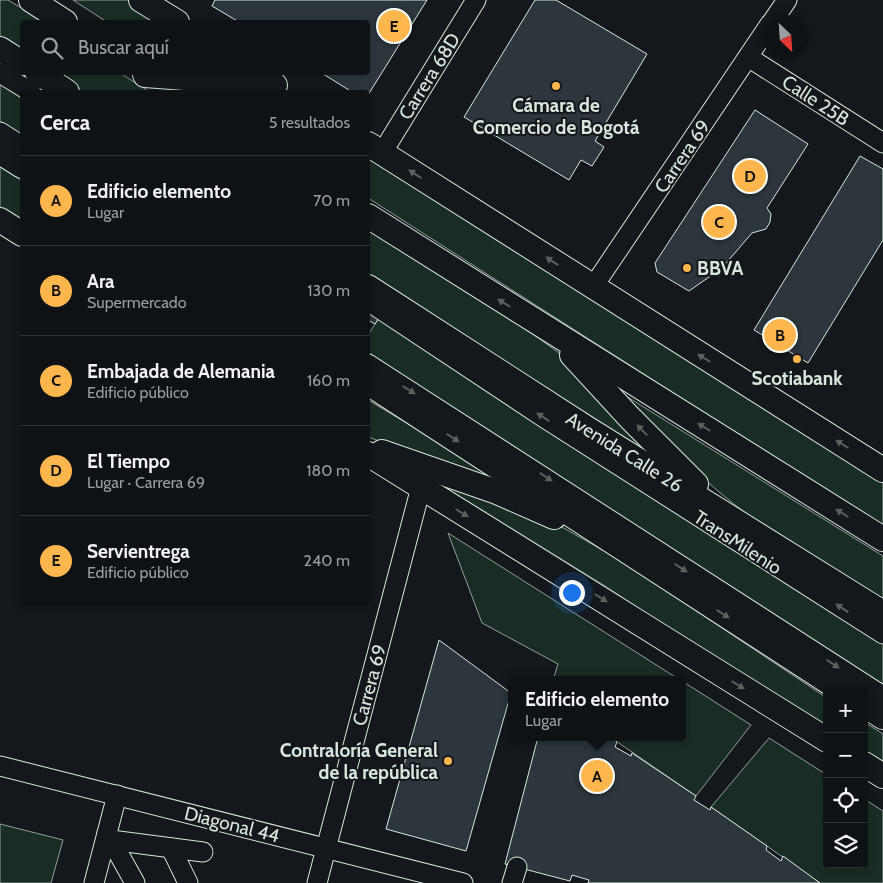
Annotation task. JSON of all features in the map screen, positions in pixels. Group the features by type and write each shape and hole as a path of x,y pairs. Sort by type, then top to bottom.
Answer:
{"main road":[{"path":"31,0 62,20"},
{"path":"141,0 173,20"},
{"path":"0,49 20,62"},
{"path":"42,75 64,90"},
{"path":"145,75 170,90"},
{"path":"152,75 281,89"},
{"path":"260,75 281,89"},
{"path":"375,148 593,288 883,470"},
{"path":"0,152 20,165"},
{"path":"370,217 545,329 883,539"},
{"path":"0,220 20,233"},
{"name":"Avenida Calle 26","path":"370,288 883,613"},
{"path":"545,329 688,477 755,533"},
{"path":"370,384 838,688"},
{"path":"370,449 497,492 638,559"},
{"path":"370,455 823,738"},
{"path":"868,708 883,717"},
{"path":"868,767 883,776"}],"street":[{"name":"Carrera 68D","path":"375,148 476,0"},
{"name":"Carrera 69","path":"777,15 787,0"},
{"name":"Carrera 69","path":"593,288 763,35"},
{"name":"Calle 25B","path":"748,57 883,143"},
{"path":"0,73 28,90"},
{"path":"0,132 20,145"},
{"name":"TransMilenio","path":"370,302 543,417 883,634"},
{"path":"370,365 883,696"},
{"name":"Carrera 69","path":"316,883 421,487"},
{"name":"Diagonal 44","path":"0,766 463,883"},
{"path":"94,883 109,836 117,795"},
{"path":"109,836 203,852"},
{"path":"109,836 135,883"},
{"path":"171,848 188,883"}],"green space":[{"path":"0,0 8,0 42,20 20,20 20,52 0,40"},
{"path":"73,0 133,0 165,20 104,20"},
{"path":"55,75 123,75 147,90 79,90"},
{"path":"0,81 20,95 20,138 0,125"},
{"path":"370,157 883,483 883,527 370,199"},
{"path":"0,166 20,180 20,220 0,207"},
{"path":"370,230 499,310 562,355 662,462 482,351 370,276"},
{"path":"380,316 883,641 883,690 370,353 370,332"},
{"path":"618,391 883,556 883,600 743,511 705,480 668,445"},
{"path":"370,401 489,472 486,479 370,438"},
{"path":"438,483 546,518 620,560 823,695 823,728 605,586"},
{"path":"448,533 674,676 554,676 558,664 482,623"},
{"path":"686,684 751,725 696,796 616,741 686,741"},
{"path":"868,725 883,734 883,765 868,756"},
{"path":"769,738 823,772 823,868 868,868 868,802 883,811 883,883 820,883 711,807"},
{"path":"0,824 63,840 51,883 0,883"}],"building":[{"path":"215,0 427,0 370,92 370,90 349,90 325,75 370,75 370,20 236,20 212,6"},
{"name":"Cámara de Comercio de Bogotá","path":"535,0 556,0 647,54 595,141 604,147 592,166 581,160 569,180 464,117"},
{"path":"755,110 808,144 767,208 771,214 770,222 766,229 752,233 722,268 689,291 657,272 655,263"},
{"path":"860,156 883,169 883,240 808,363 754,330"},
{"path":"370,310 380,316 375,324 370,321"},
{"name":"Contraloría General de la república","path":"439,640 508,691 508,704 466,851 386,829"},
{"path":"537,741 616,741 615,747 631,756 632,753 696,796 694,800 710,810 711,807 767,846 766,850 781,861 783,856 820,883 588,883 589,880 572,875 570,881 505,864"}],"place":[{"name":"Servientrega","path":"394,26"},
{"name":"Cámara de Comercio de Bogotá","path":"556,86"},
{"name":"El Tiempo","path":"750,176"},
{"name":"Embajada de Alemania","path":"719,222"},
{"name":"BBVA","path":"687,268"},
{"name":"Ara","path":"780,335"},
{"name":"Scotiabank","path":"797,359"},
{"name":"Contraloría General de la república","path":"448,761"},
{"name":"Edificio elemento","path":"597,776"}]}
